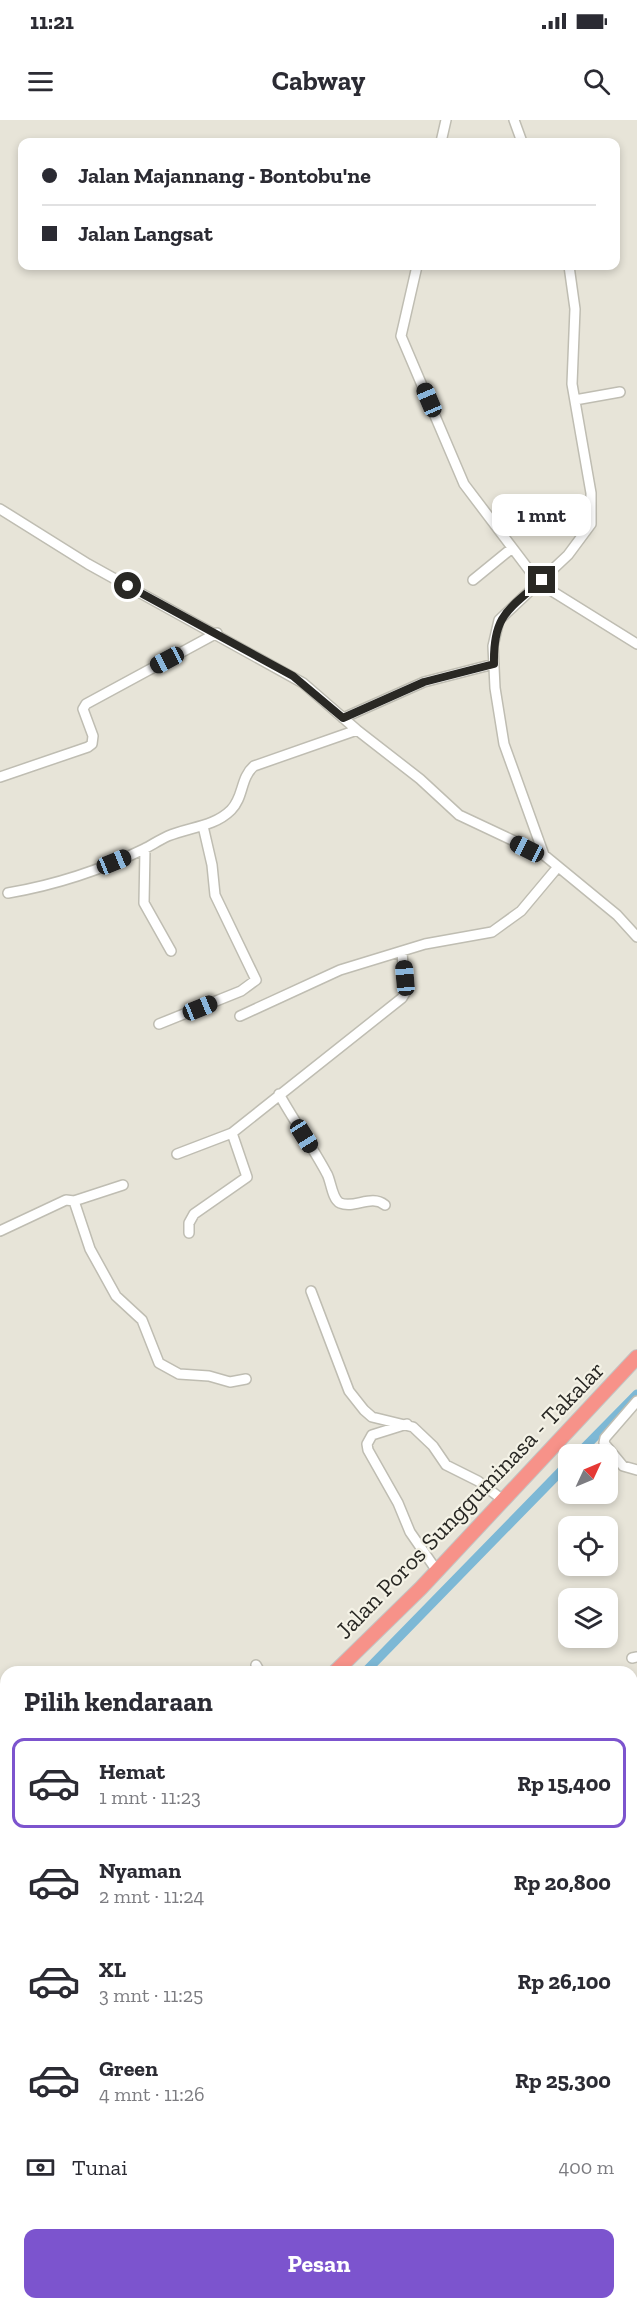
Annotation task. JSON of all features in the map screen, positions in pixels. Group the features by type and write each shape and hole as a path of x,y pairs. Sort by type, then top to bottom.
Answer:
{"highway":[{"name":"Jalan Poros Sungguminasa - Takalar","path":"341,1666 437,1571 637,1357"}],"street":[{"path":"442,138 446,120"},
{"path":"514,120 521,138"},
{"path":"416,270 401,336 464,483 511,549 539,583 637,644"},
{"path":"544,855 504,744 494,664 495,633 499,620 568,555 591,524 591,494 575,400 571,360 575,309 570,270"},
{"path":"575,400 620,392"},
{"path":"0,509 98,570 217,633 303,683 357,730 420,779 459,815 544,855 617,915 637,937"},
{"path":"473,580 511,549"},
{"path":"0,777 88,747 92,744 93,736 83,710 86,704 217,633"},
{"path":"343,718 417,685 494,664"},
{"path":"8,893 61,881 145,849 171,835 203,826 231,811 236,803 243,778 254,766 357,730"},
{"path":"159,1024 241,991 256,980 214,895 212,865 203,826"},
{"path":"145,849 144,903 171,951"},
{"path":"240,1016 328,974 425,944 492,932 521,911 557,868"},
{"path":"177,1154 232,1133 402,998 405,993 402,952"},
{"path":"279,1094 328,1176 337,1200 340,1203 377,1200 385,1204"},
{"path":"189,1233 189,1223 194,1214 247,1177 232,1133"},
{"path":"0,1231 66,1200 75,1201 123,1185"},
{"path":"75,1201 90,1249 116,1296 142,1320 159,1363 179,1374 209,1376 230,1382 246,1379"},
{"path":"311,1291 356,1402 372,1417 407,1424 433,1446 446,1465 478,1481 503,1500"},
{"path":"637,1401 605,1438 604,1443 623,1466 637,1470"},
{"path":"407,1424 372,1435 367,1444 368,1450 398,1503 410,1532 437,1571"}],"waterway":[{"path":"588,1444 637,1394"},
{"path":"371,1666 558,1474"}],"route":[{"path":"128,586 293,676 343,718 424,682 494,664 493,646 499,620 542,580"}]}
